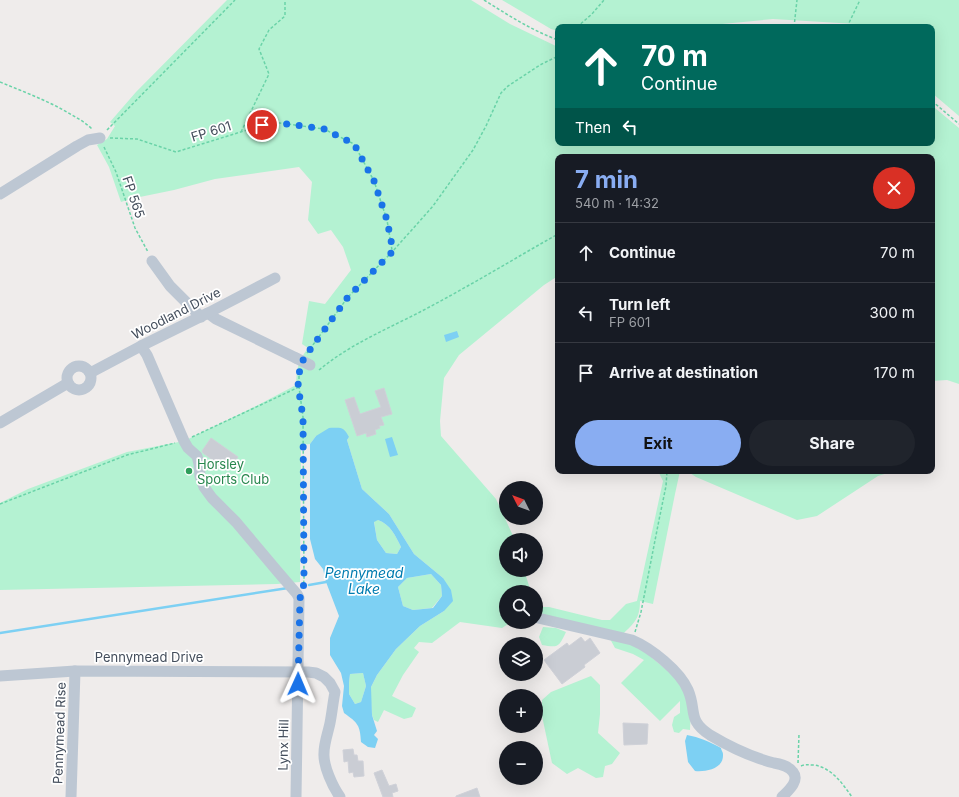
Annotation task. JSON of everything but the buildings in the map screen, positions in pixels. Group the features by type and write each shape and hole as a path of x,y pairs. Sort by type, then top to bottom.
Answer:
{"street":[{"path":"0,194 77,146 88,140 100,138"},
{"path":"152,261 170,286 204,315 216,319 306,364"},
{"name":"Woodland Drive","path":"90,373 275,278"},
{"path":"141,346 147,355 184,441 188,448 197,456 200,476 204,487 212,498 236,522 300,598"},
{"path":"80,365 86,368 90,373 91,379 89,385 84,389 78,390 72,388 68,383 67,377 69,371 74,366 80,365"},
{"path":"0,423 68,383"},
{"name":"Lynx Hill","path":"296,797 300,598"},
{"path":"543,619 632,640 641,644 661,658 673,669 688,688 692,698 694,717 701,729 748,755 783,765 792,770 795,775 794,782 790,790 782,797"},
{"name":"Pennymead Drive","path":"0,676 75,670 299,671 316,673 324,677 330,683 335,692 330,722 325,739 324,754 333,787 340,797"},
{"name":"Pennymead Rise","path":"71,797 75,670"}],"path":[{"path":"100,138 235,0"},
{"path":"241,132 269,74 259,49 269,30 285,16 284,0"},
{"path":"484,0 515,20 555,39"},
{"path":"580,24 592,14 604,0"},
{"path":"794,24 797,0"},
{"path":"848,24 860,0"},
{"path":"300,598 303,591 304,580 303,417 298,386 306,364 348,297 434,206 473,150 501,93 508,86 540,65 555,58"},
{"name":"FP 565","path":"0,82 58,107 88,124 100,138 116,172 135,228 152,261"},
{"path":"935,104 959,124"},
{"name":"FP 601","path":"100,138 137,139 176,152 273,122 324,129 354,144 374,181 387,220 393,251"},
{"path":"306,364 326,364 358,343 420,312 555,236"},
{"path":"0,504 126,455 184,441 298,386"},
{"path":"632,640 641,612 666,486 667,474"},
{"path":"792,770 798,765 799,734"},
{"path":"792,770 806,764 821,766 831,772 852,797"}],"green space":[{"path":"227,0 471,0 510,24 555,46 555,146 935,146 935,108 959,128 959,384 947,380 935,381 935,154 555,154 555,278 544,285 459,355 444,378 440,421 441,436 496,499 499,505 499,525 508,525 512,533 499,533 499,577 526,577 529,585 499,585 499,628 460,622 432,643 419,642 414,648 419,652 403,675 392,696 416,708 412,717 404,719 384,710 378,722 374,720 372,715 371,687 377,675 396,649 420,626 444,611 443,578 414,554 389,514 362,489 347,440 349,437 316,436 310,444 301,445 300,582 277,584 0,590 0,503 28,489 127,452 184,441 296,385 299,365 308,348 302,344 309,301 325,304 351,270 343,247 331,230 318,234 308,220 312,182 299,167 215,179 121,202 109,167 97,145 107,139 115,126 110,122 136,92"},
{"path":"502,0 959,0 959,116 935,96 935,24 856,24 773,19 722,24 555,24 555,30"},
{"path":"660,474 679,474 653,604 640,601 639,612 636,620 622,635 638,646 681,682 691,708 690,730 683,729 679,733 674,732 672,725 674,717 680,713 680,701 660,721 621,683 644,660 633,654 615,648 609,637 543,618 543,607 549,607 602,620 610,620 626,604 637,601 663,481"},
{"path":"692,474 884,474 878,476 817,516 797,520"},
{"path":"378,520 386,525 395,535 401,547 397,554 386,553 377,540 374,521"},
{"path":"431,574 441,585 442,596 432,608 413,610 403,606 398,587 407,578"},
{"path":"543,627 556,628 566,632 562,641 555,646 543,645 543,637 539,637"},
{"path":"363,673 366,686 361,702 355,704 349,694 350,674"},
{"path":"591,676 600,685 600,714 598,733 620,753 612,764 605,766 603,777 596,778 578,768 567,774 552,763 543,721 543,699 551,692"}],"water":[{"path":"457,331 459,337 446,342 444,335"},
{"name":"Pennymead Lake","path":"329,428 339,428 345,431 349,437 347,440 362,489 389,514 414,554 443,578 451,590 453,601 444,611 420,626 396,649 377,675 371,687 372,715 377,731 374,735 378,739 375,748 368,747 361,742 359,728 352,719 344,713 342,706 344,686 341,673 330,655 330,638 339,616 326,582 323,569 315,559 310,539 310,444 316,436","holes":["378,520 386,525 395,535 401,547 397,554 386,553 377,540 374,522","431,574 441,585 442,596 433,608 413,610 403,606 398,587 407,578","363,673 366,686 361,702 355,704 349,694 350,674"]},
{"path":"392,437 398,455 390,457 385,439"},
{"path":"687,735 704,740 721,748 723,759 721,763 709,770 695,771 688,762 685,741"}],"waterway":[{"path":"309,585 326,582"},
{"path":"0,633 288,588"}],"place":[{"name":"Horsley Sports Club","path":"189,471"}],"route":[{"path":"262,125 273,122 324,129 354,144 374,181 387,220 393,251 348,297 304,358 300,367 298,386 303,417 304,580 303,591 300,598 298,684"}]}
